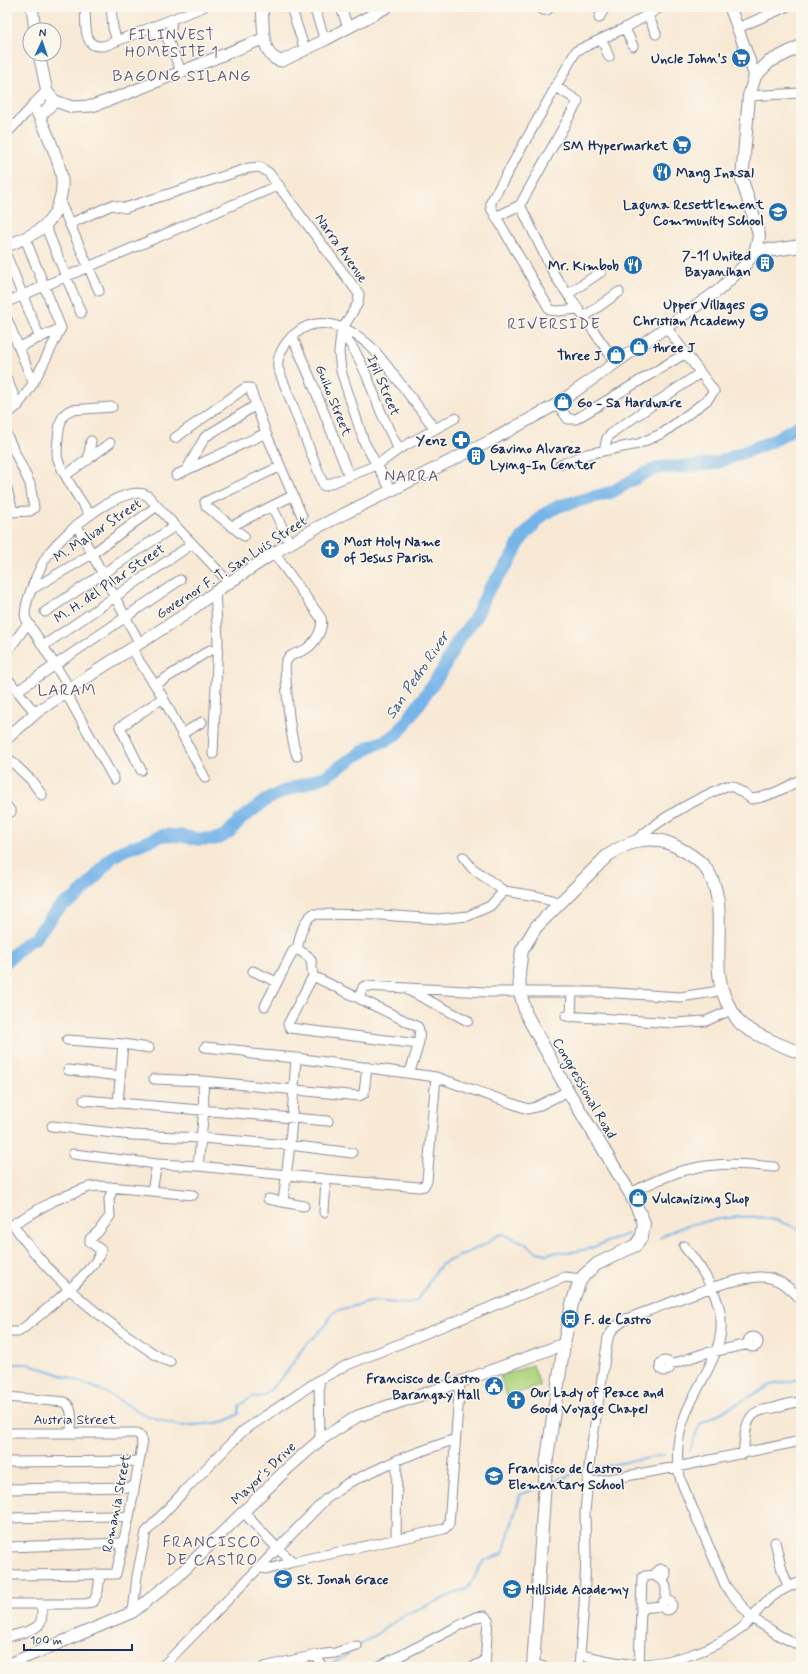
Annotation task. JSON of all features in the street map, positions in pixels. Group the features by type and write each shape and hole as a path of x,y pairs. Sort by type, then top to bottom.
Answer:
{"main road":[{"path":"801,46 769,62 755,76 749,96 742,180 758,230 759,236 756,249 774,250 801,246"},
{"name":"Congressional Road","path":"533,1666 545,1470 564,1344 572,1304 581,1279 587,1271 597,1264 630,1249 641,1239 644,1229 642,1218 630,1193 568,1091 526,1014 520,992 519,972 520,958 525,942 536,927 607,856 620,847 635,841 653,839 671,844 690,854 704,865 712,880 718,912 718,958 722,989 740,1024 801,1053"}],"street":[{"path":"32,7 34,22"},
{"path":"85,7 87,33 91,43 96,46 104,46 203,7"},
{"path":"111,7 113,28 117,41"},
{"path":"262,7 267,49 270,56 276,60 282,61 348,28 370,11 387,7"},
{"path":"291,7 305,50"},
{"path":"314,7 325,40"},
{"path":"341,7 348,28"},
{"path":"539,7 543,10 547,10 550,7"},
{"path":"599,18 605,7"},
{"path":"619,292 581,313 550,310 491,208 491,202 576,51 602,40 661,7"},
{"path":"730,7 755,76"},
{"path":"738,28 783,8"},
{"path":"648,15 656,34"},
{"path":"166,35 171,29 172,20"},
{"path":"150,28 157,35 166,35"},
{"path":"625,28 633,46"},
{"path":"166,35 180,71"},
{"path":"41,62 47,92 55,100 72,107 92,106 121,96 265,38"},
{"path":"602,40 609,57"},
{"path":"496,217 520,205 578,101 555,86"},
{"path":"7,133 47,92"},
{"path":"749,96 801,94"},
{"path":"40,116 55,100"},
{"path":"7,246 24,238 45,225 52,217 60,202 62,180 58,164 40,116 33,106"},
{"name":"Narra Avenue","path":"69,224 112,205 125,208 249,168 260,167 269,173 357,290 359,298 358,303 342,331 339,352 341,371 364,442 391,490"},
{"path":"7,302 279,185"},
{"path":"60,202 99,291"},
{"path":"520,205 555,276 615,363"},
{"path":"45,225 82,313"},
{"path":"7,414 18,406 33,382 61,328 24,238"},
{"name":"Governor F. T. San Luis Street","path":"7,738 35,714 68,691 184,615 215,592 274,553 316,528 492,440 557,404 719,290 748,263 756,249"},
{"path":"7,257 40,338"},
{"path":"568,294 601,272"},
{"path":"7,319 33,382"},
{"path":"435,429 370,346 355,334 321,323 305,326 292,336 277,360 278,368 324,486 377,465 399,449 455,418"},
{"path":"560,465 576,458 604,450 638,444 663,433 707,400 714,391 666,327"},
{"path":"19,348 61,328"},
{"name":"Ipil Street","path":"342,331 355,352 385,422 399,449"},
{"name":"Guiho Street","path":"292,336 349,476"},
{"path":"557,404 568,419 576,419 686,353"},
{"path":"604,450 607,438 614,432 700,373"},
{"path":"7,379 18,406"},
{"path":"175,438 245,388 251,390 279,467 302,516"},
{"path":"187,469 205,437 256,405"},
{"path":"90,515 73,490 57,456 60,421 64,415 71,410 112,407"},
{"path":"176,475 266,433"},
{"path":"7,436 30,484 34,508 33,510 10,512 7,490"},
{"path":"88,460 91,441"},
{"path":"66,474 88,460 110,443"},
{"path":"244,536 206,506 205,502 279,467"},
{"path":"114,779 55,665 24,615 32,589 48,554 90,515 114,501 136,493 148,496 192,544 209,559 229,583"},
{"path":"232,526 292,496"},
{"name":"M. Malvar Street","path":"32,589 92,554 157,506"},
{"path":"272,506 290,544"},
{"path":"77,526 126,618 155,685 205,778"},
{"path":"45,612 175,526"},
{"name":"M. H. del Pilar Street","path":"43,646 192,544"},
{"path":"274,553 322,618 323,625 307,649 289,657 286,662 286,694 290,737 297,756"},
{"path":"17,690 126,618 180,580"},
{"path":"213,754 213,722 218,640 215,592"},
{"path":"7,652 28,623"},
{"path":"155,685 210,650"},
{"path":"7,678 32,709"},
{"path":"140,770 120,727 163,698"},
{"path":"182,734 202,722"},
{"path":"7,757 31,780 42,795"},
{"path":"635,841 647,830 685,805 726,786 732,786 752,799 785,789 801,779"},
{"path":"463,857 472,868 504,891 552,900 557,906"},
{"path":"265,1006 293,951 297,949 303,926 308,917 313,914 381,915 439,919 468,916 490,906 504,891"},
{"path":"297,949 311,960 313,976 288,1024 290,1028 418,1044"},
{"path":"254,970 278,982"},
{"path":"313,976 418,1027 420,1031 418,1044 410,1072"},
{"path":"359,998 364,986 487,992 572,992 680,997 713,992 722,989"},
{"path":"405,988 468,1021"},
{"path":"572,992 569,1016 674,1023 706,1021 732,1010"},
{"path":"66,1040 124,1044 150,1048"},
{"path":"118,1103 124,1044"},
{"path":"205,1047 251,1054 410,1072 436,1077 528,1109 536,1107 568,1091"},
{"path":"283,1202 290,1145 296,1058"},
{"path":"154,1079 203,1081 359,1096 364,1093 367,1067"},
{"path":"68,1070 120,1076"},
{"path":"73,1154 157,1164 198,1166 286,1176 419,1187 424,1186 427,1181 436,1077"},
{"path":"198,1166 204,1110 203,1081"},
{"path":"84,1100 328,1121"},
{"path":"52,1126 132,1135 201,1138 290,1145 352,1153"},
{"path":"152,1191 157,1164"},
{"path":"630,1193 690,1169 725,1164 774,1167"},
{"path":"324,1212 326,1179"},
{"path":"170,1362 158,1358 108,1322 69,1290 28,1247 13,1224 55,1200 89,1187 99,1186 193,1195"},
{"path":"7,1332 18,1332 69,1290 101,1253 101,1250 90,1242 90,1239 98,1232 110,1216 109,1199 113,1188"},
{"path":"268,1199 304,1206"},
{"path":"684,1246 703,1271 712,1287 719,1308 721,1330 717,1351 685,1416 676,1452 677,1467 681,1482 726,1587 752,1618 780,1636 801,1646"},
{"path":"132,1612 137,1576 146,1532 244,1431 319,1380 347,1365 565,1277 581,1279"},
{"path":"579,1667 581,1656 586,1555 585,1512 587,1483 608,1338 614,1328 626,1319 712,1287 742,1279 763,1277 776,1280 788,1286 801,1300"},
{"name":"Mayor's Drive","path":"7,1665 132,1612 176,1578 320,1440 358,1416 460,1382 564,1344"},
{"path":"670,1364 702,1354 749,1344"},
{"path":"319,1380 320,1440"},
{"path":"260,1568 269,1569 294,1562 444,1529 449,1524 460,1382"},
{"path":"7,1397 65,1402 70,1406 71,1433"},
{"path":"743,1454 745,1436 749,1422 753,1415 758,1412 794,1402 801,1402"},
{"name":"Austria Street","path":"7,1433 138,1433 141,1437"},
{"name":"Romania Street","path":"100,1574 116,1574 129,1518 142,1446 141,1437"},
{"path":"162,1667 326,1499 348,1484 397,1460 455,1439"},
{"path":"587,1483 677,1467 801,1441"},
{"path":"396,1540 397,1460"},
{"path":"7,1462 139,1461"},
{"path":"7,1489 134,1487"},
{"path":"244,1512 278,1549 294,1562"},
{"path":"7,1518 112,1516 129,1518"},
{"path":"775,1542 782,1570 788,1586"},
{"path":"7,1547 123,1543"},
{"path":"7,1575 100,1574 98,1591 94,1601 86,1604 7,1604"},
{"path":"639,1666 642,1578 645,1576 659,1577 666,1588 664,1603 641,1608"},
{"path":"581,1656 639,1666 672,1660 700,1651 742,1628 773,1595 788,1586 801,1582"},
{"path":"7,1637 33,1629 40,1624 42,1618 41,1604"},
{"path":"378,1667 476,1617 484,1616 488,1619 485,1664 473,1667"},
{"path":"264,1667 357,1646"},
{"path":"316,1655 322,1667"},
{"path":"533,1666 545,1667"}],"green space":[{"path":"533,1365 540,1386 507,1396 500,1376"}],"waterway":[{"name":"San Pedro River","path":"7,961 26,943 34,939 57,910 64,904 74,899 87,887 111,858 122,851 164,835 198,839 215,839 222,837 240,820 266,800 282,792 326,776 371,746 385,741 398,733 442,671 457,642 475,618 489,589 509,562 522,538 543,515 559,506 612,492 643,474 662,467 679,467 717,463 772,441 801,424"},
{"path":"660,1238 685,1226 741,1217 765,1218 789,1225 801,1231"},
{"path":"7,1364 29,1364 76,1380 101,1390 145,1415 180,1426 217,1423 226,1421 239,1414 239,1406 252,1397 264,1396 287,1372 303,1348 327,1324 331,1315 338,1310 375,1301 409,1304 416,1301 425,1290 432,1276 442,1264 486,1244 496,1236 502,1234 523,1242 537,1252 546,1254 588,1249 628,1234"},
{"path":"690,1450 700,1424 771,1385 801,1379"},
{"path":"599,1467 664,1455"},
{"path":"550,1483 580,1471"},
{"path":"359,1646 404,1615 468,1588 484,1560 503,1554 520,1495 540,1487"},
{"path":"328,1667 349,1653"}],"place":[{"name":"Uncle John's","path":"741,58"},
{"name":"SM Hypermarket","path":"682,145"},
{"name":"Mang Inasal","path":"662,172"},
{"name":"Laguna Resettlement Community School","path":"778,212"},
{"name":"7-11 United Bayanihan","path":"765,263"},
{"name":"Mr. Kimbob","path":"633,265"},
{"name":"Upper Villages Christian Academy","path":"759,312"},
{"name":"three J","path":"639,347"},
{"name":"Three J","path":"616,355"},
{"name":"Go - Sa Hardware","path":"563,402"},
{"name":"Yenz","path":"461,440"},
{"name":"Gavino Alvarez Lying-In Center","path":"476,456"},
{"name":"Most Holy Name of Jesus Parish","path":"330,549"},
{"name":"Vulcanizing Shop","path":"638,1198"},
{"name":"F. de Castro","path":"570,1319"},
{"name":"Francisco de Castro Barangay Hall","path":"494,1386"},
{"name":"Our Lady of Peace and Good Voyage Chapel","path":"516,1400"},
{"name":"Francisco de Castro Elementary School","path":"494,1476"},
{"name":"St. Jonah Grace","path":"283,1579"},
{"name":"Hillside Academy","path":"512,1589"}],"district":[{"name":"FILINVEST HOMESITE 1","path":"172,44"},
{"name":"BAGONG SILANG","path":"182,75"},
{"name":"RIVERSIDE","path":"554,323"},
{"name":"NARRA","path":"412,475"},
{"name":"LARAM","path":"67,689"},
{"name":"FRANCISCO DE CASTRO","path":"212,1550"}]}
